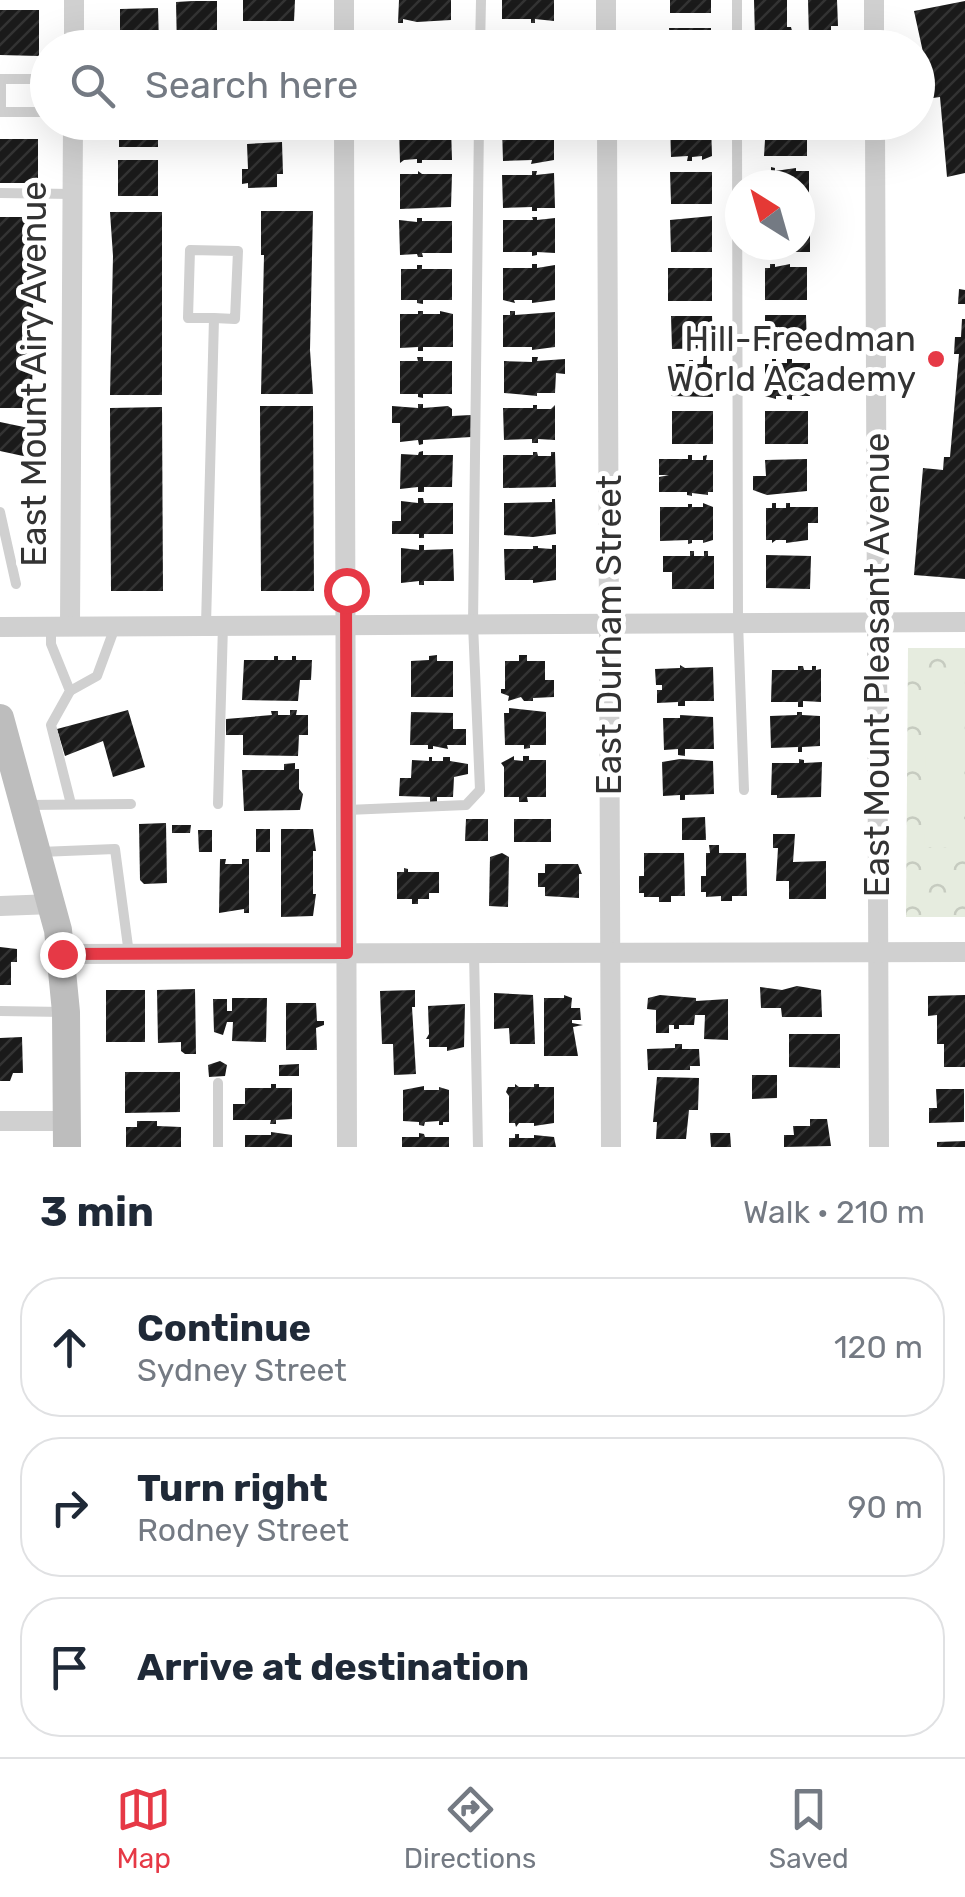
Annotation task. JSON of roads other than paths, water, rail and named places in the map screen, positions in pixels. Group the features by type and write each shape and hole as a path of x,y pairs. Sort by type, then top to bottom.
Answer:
{"main road":[{"path":"0,718 53,904 62,954 68,1134"}],"street":[{"path":"74,0 74,30"},
{"path":"344,0 344,30"},
{"path":"606,0 606,30"},
{"path":"874,0 874,30"},
{"name":"East Mount Airy Avenue","path":"60,625 73,140"},
{"path":"344,140 347,1147"},
{"name":"East Durham Street","path":"607,140 611,1147"},
{"name":"East Mount Pleasant Avenue","path":"875,140 879,1147"},
{"path":"0,628 965,622"},
{"path":"0,906 53,904"},
{"path":"62,954 965,952"},
{"path":"0,1121 68,1134"}],"lane":[{"path":"480,30 481,0"},
{"path":"737,0 737,30"},
{"path":"30,80 1,79 1,112 30,112"},
{"path":"347,810 466,805 480,790 473,624 479,140"},
{"path":"737,140 738,622 744,790"},
{"path":"0,192 73,194"},
{"path":"190,250 238,251 236,319 214,318 188,318 190,250"},
{"path":"214,318 218,804"},
{"path":"0,512 16,584"},
{"path":"60,625 51,644 70,692"},
{"path":"71,804 51,725 70,692 97,676 116,625"},
{"path":"25,805 130,804"},
{"path":"39,852 115,849 129,954"},
{"path":"474,953 478,1147"},
{"path":"0,1012 66,1012"},
{"path":"218,1084 218,1147"}],"place":[{"name":"Hill-Freedman World Academy","path":"936,359"}]}
